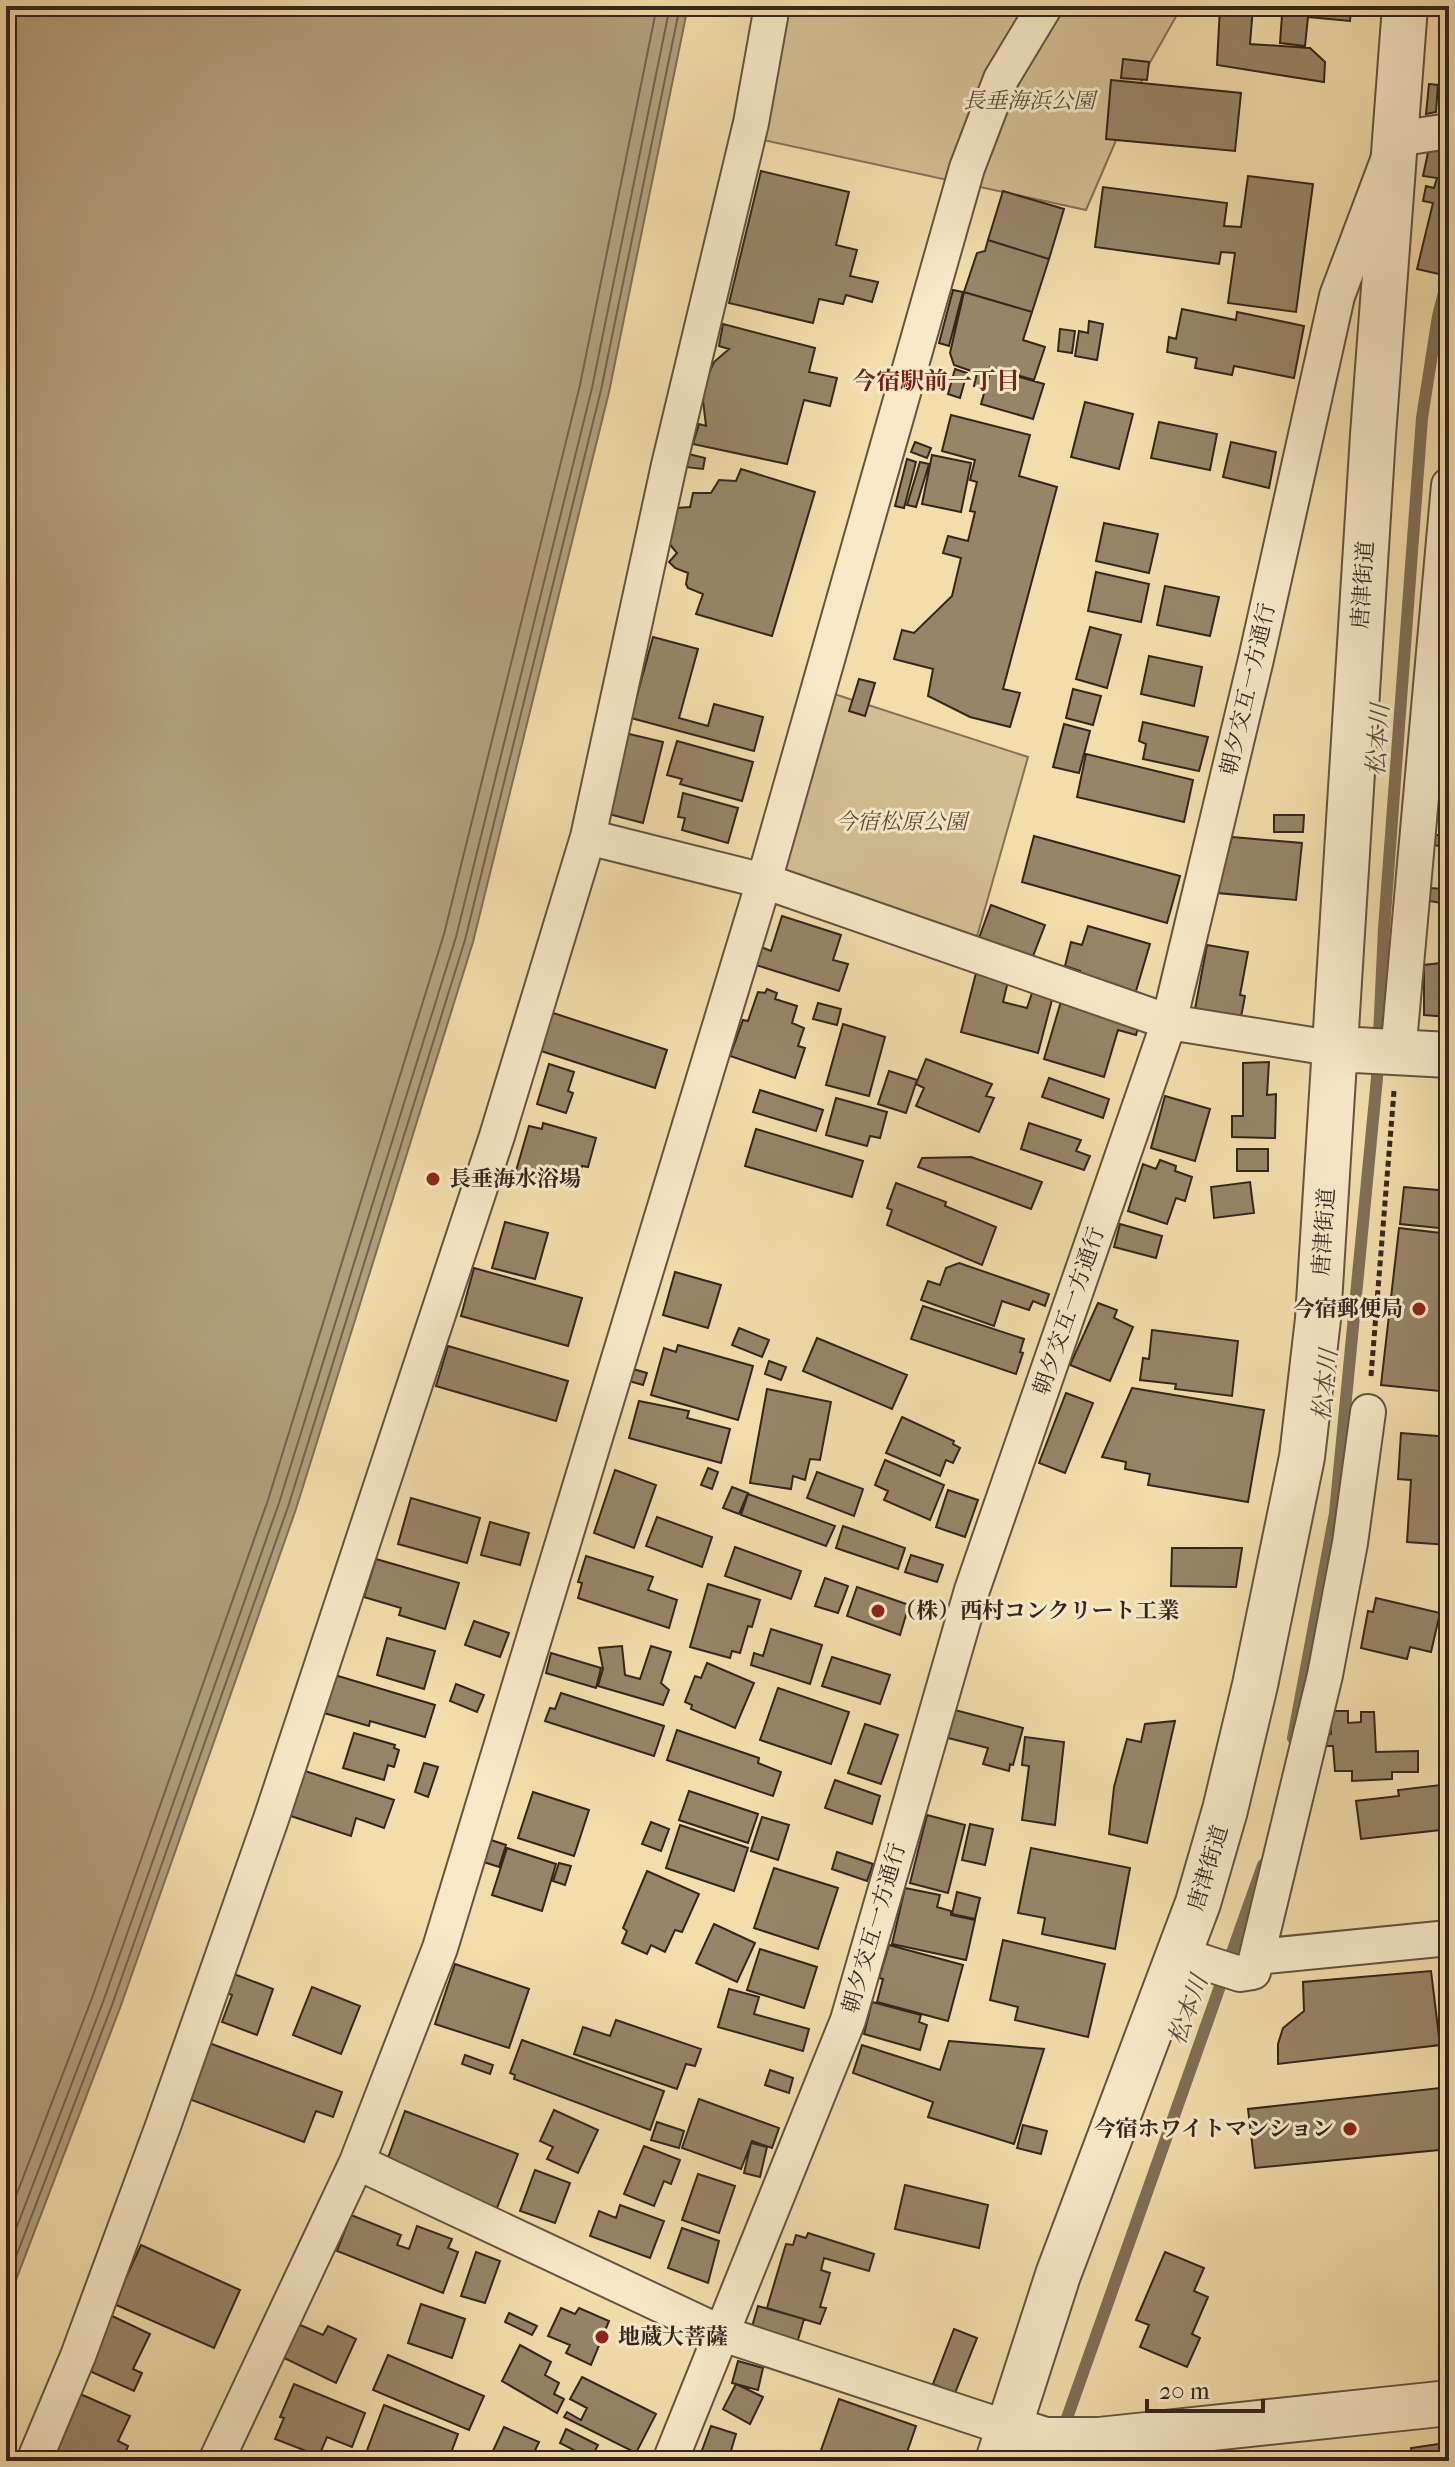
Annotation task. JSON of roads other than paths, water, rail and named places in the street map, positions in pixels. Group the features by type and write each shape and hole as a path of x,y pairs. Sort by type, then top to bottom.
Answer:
{"street":[{"path":"34,2461 78,2356 163,2126 271,1819 497,1136 588,837 669,465 751,123 772,6"},
{"path":"216,2461 357,2162 440,1948 764,881 967,168 1001,79 1045,6"},
{"name":"唐津街道","path":"1018,2443 1058,2275 1198,1903 1225,1810 1262,1654 1302,1457 1318,1319 1373,435 1405,6"},
{"path":"1396,139 1449,131"},
{"name":"朝夕交互一方通行","path":"670,2461 848,2020 972,1590 1169,1022 1256,659 1337,296 1396,139"},
{"path":"1398,1054 1449,485"},
{"path":"588,837 764,881 1169,1022 1337,1049 1449,1055"},
{"path":"1248,1966 1325,1675 1350,1543 1368,1412"},
{"path":"1178,1954 1248,1966 1449,1938"},
{"path":"357,2162 723,2334 1018,2443 1099,2440 1449,2403"}],"water":[{"path":"6,6 688,6 609,392 473,942 296,1509 120,2008 6,2306"}],"waterway":[{"name":"松本川","path":"1293,1738 1335,1513 1377,1078 1384,928 1422,418 1438,316 1449,273"},
{"name":"松本川","path":"1062,2432 1263,1865"}],"place":[{"name":"長垂海水浴場","path":"433,1179"},
{"name":"今宿郵便局","path":"1419,1309"},
{"name":"（株）西村コンクリート工業","path":"878,1611"},
{"name":"今宿ホワイトマンション","path":"1350,2129"},
{"name":"地蔵大菩薩","path":"602,2337"}],"district":[{"name":"今宿駅前一丁目","path":"936,381"}],"park label":[{"name":"長垂海浜公園","path":"1029,101"},
{"name":"今宿松原公園","path":"901,822"}]}
